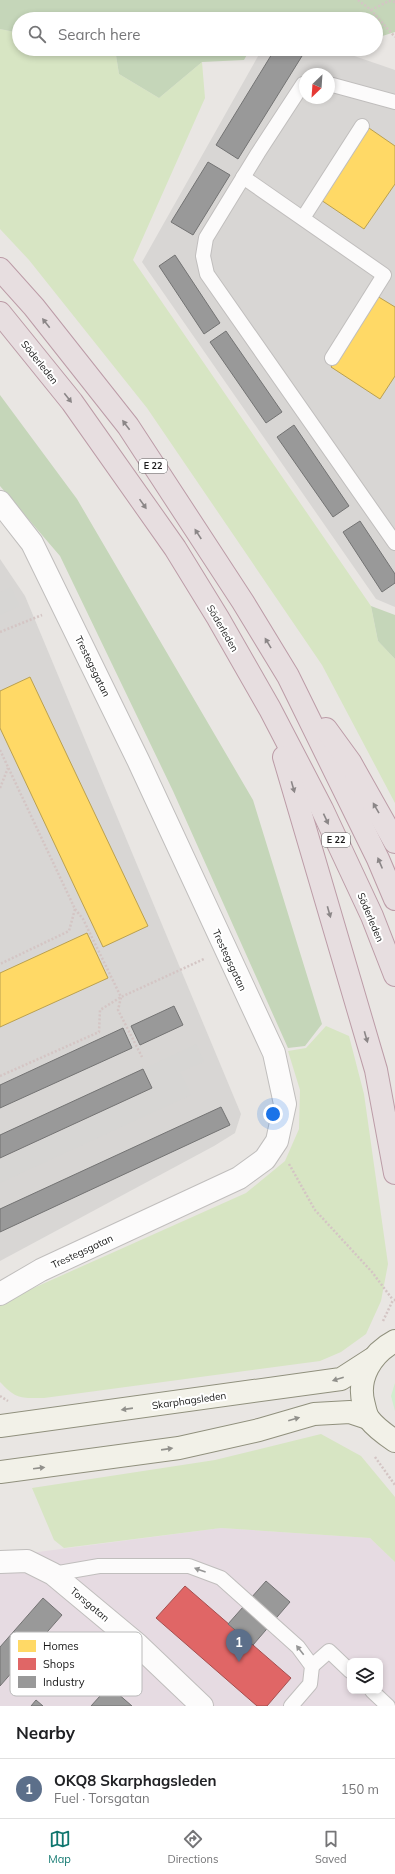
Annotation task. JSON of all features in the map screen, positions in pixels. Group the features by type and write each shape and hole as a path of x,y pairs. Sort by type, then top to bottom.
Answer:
{"highway":[{"name":"E 22","path":"0,269 34,308 128,426 242,602 288,676 378,859 395,899"},
{"name":"Söderleden","path":"0,312 72,402 175,548 218,618 270,709 322,808 372,916 395,975"},
{"path":"288,676 350,762 395,842"},
{"path":"270,709 376,1070 395,1173"}],"main road":[{"path":"368,1418 362,1397 363,1377 372,1359 383,1348 395,1341"},
{"name":"Skarphagsleden","path":"0,1426 341,1379 372,1359"},
{"path":"0,1472 179,1448 259,1430 314,1414 350,1412 368,1418 382,1432 395,1441"}],"street":[{"name":"Trestegsgatan","path":"0,502 32,543 138,760 274,1053 285,1104 277,1141 265,1159 239,1178 41,1270 0,1294"},
{"name":"Torsgatan","path":"0,1562 27,1561 53,1574 123,1632"},
{"name":"Torsgatan","path":"142,1649 202,1706"}],"lane":[{"path":"335,86 395,102"},
{"path":"299,90 206,238 203,256 207,274 395,543"},
{"path":"303,218 362,126"},
{"path":"243,177 384,275 332,358"},
{"path":"53,1574 98,1566 189,1566 221,1578 298,1647 312,1666 310,1684 291,1706"},
{"path":"312,1666 329,1652 347,1668"},
{"path":"375,1694 388,1706"}],"path":[{"path":"358,0 371,10 389,2 395,2"},
{"path":"383,24 395,37"},
{"path":"0,632 63,606"},
{"path":"0,750 75,909 83,919 121,997 118,1010 142,1057"},
{"path":"0,788 8,768"},
{"path":"0,964 69,931 75,909"},
{"path":"0,1076 99,1032 100,1010 121,997 225,950"},
{"path":"277,1141 299,1186 315,1210 372,1272 393,1300"}],"shaded area":[{"path":"258,56 354,56 395,70 395,607 376,599 142,262"},
{"path":"0,559 25,596 241,1114 235,1133 214,1146 0,1261"},
{"path":"11,587 20,606 0,615 0,592"},
{"path":"196,1044 204,1062 180,1072 191,1095 0,1183 0,1160 154,1088 145,1068"},
{"path":"221,1528 370,1538 395,1562 395,1706 0,1706 0,1557"}],"green space":[{"path":"0,0 395,0 395,32 383,36 383,12 12,12 12,32 0,29"},
{"path":"0,29 12,32 12,56 116,56 119,74 159,98 202,62 205,98 133,260 371,606 378,641 395,659 395,803 322,665 147,408 29,260 0,229"},
{"path":"116,56 246,56 244,60 202,62 159,98 119,74"},
{"path":"0,395 77,499 253,800 322,1024 305,1046 288,1048 173,791 60,556 0,486"},
{"path":"371,606 395,615 395,659 378,641"},
{"path":"326,1026 349,1036 364,1094 388,1264 381,1301 366,1334 341,1352 320,1361 44,1398 20,1397 6,1388 0,1382 0,1303 246,1193 285,1161 299,1129 300,1090 288,1051 306,1048"},
{"path":"395,1383 395,1411 391,1396"},
{"path":"321,1434 361,1456 395,1497 395,1562 370,1538 221,1528 64,1548 54,1540 32,1488 215,1460"}],"building: Homes":[{"path":"366,126 395,146 395,184 364,229 318,198"},
{"path":"377,296 395,307 395,376 380,399 331,367"},
{"path":"30,677 148,926 103,947 0,728 0,691"},
{"path":"87,933 108,978 0,1027 0,973"}],"building: Shops":[{"path":"185,1586 291,1678 267,1706 257,1706 156,1618"}],"building: Industry":[{"path":"271,56 302,56 238,159 216,145"},
{"path":"208,162 230,175 193,235 171,222"},
{"path":"175,255 220,323 204,334 159,266"},
{"path":"226,331 282,412 266,423 210,342"},
{"path":"294,425 349,506 333,517 277,437"},
{"path":"360,521 395,574 395,583 382,592 343,532"},
{"path":"174,1006 183,1025 140,1045 131,1026"},
{"path":"123,1028 132,1048 0,1108 0,1085"},
{"path":"143,1069 152,1088 0,1158 0,1135"},
{"path":"221,1107 230,1125 0,1232 0,1209"},
{"path":"266,1581 290,1602 253,1645 228,1624"},
{"path":"43,1598 62,1615 47,1632 13,1632"},
{"path":"10,1636 10,1675 0,1686 0,1647"},
{"path":"100,1696 120,1696 132,1706 91,1706"},
{"path":"36,1700 43,1706 31,1706"}],"place":[{"name":"OKQ8 Skarphagsleden","path":"239,1662"}]}
